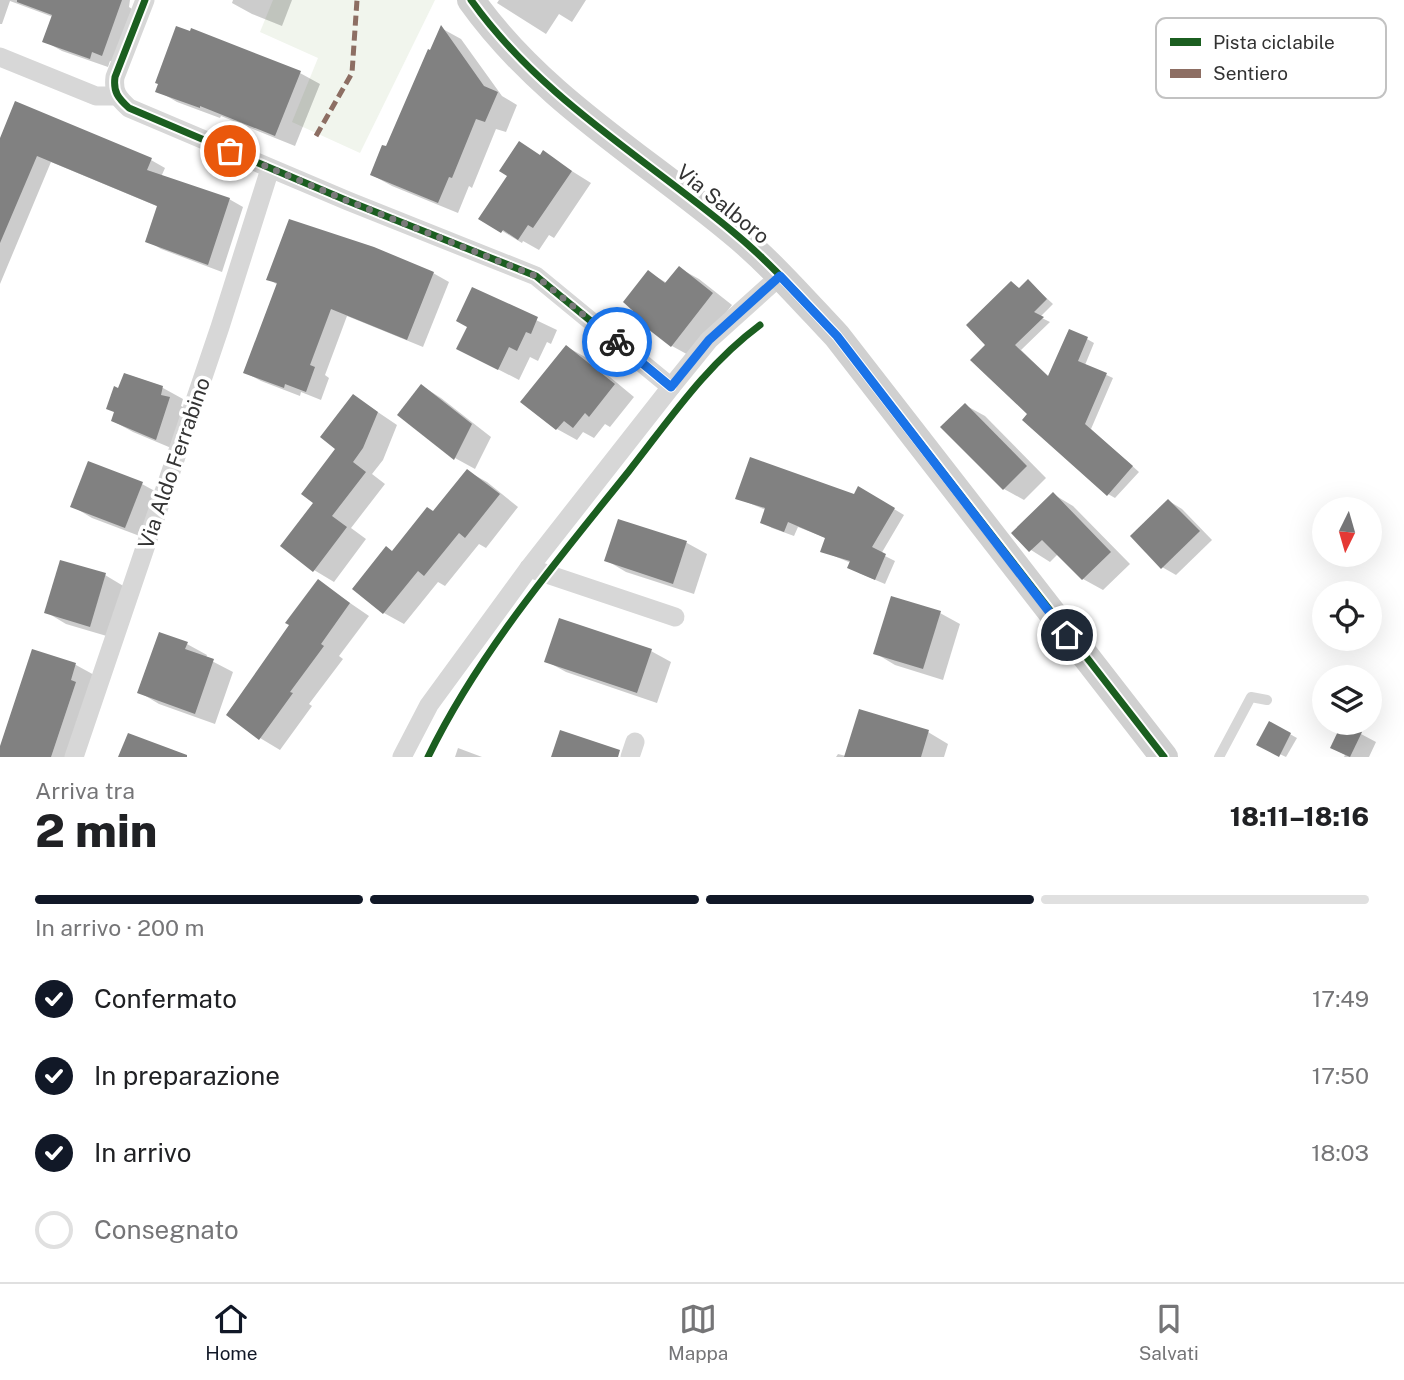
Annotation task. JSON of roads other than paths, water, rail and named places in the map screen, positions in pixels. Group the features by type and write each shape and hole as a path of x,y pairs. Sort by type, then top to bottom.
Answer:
{"street":[{"path":"145,0 113,87 116,96 129,108 270,169 536,276 671,387"},
{"name":"Via Salboro","path":"471,0 526,67 574,109 734,232 837,336 1164,757"},
{"path":"0,57 96,96 116,96"},
{"name":"Via Aldo Ferrabino","path":"74,757 270,169"},
{"path":"402,757 429,705 529,568 671,387 709,340 780,276"},
{"path":"529,568 675,617"}],"lane":[{"path":"1219,757 1251,697 1267,699"}]}
